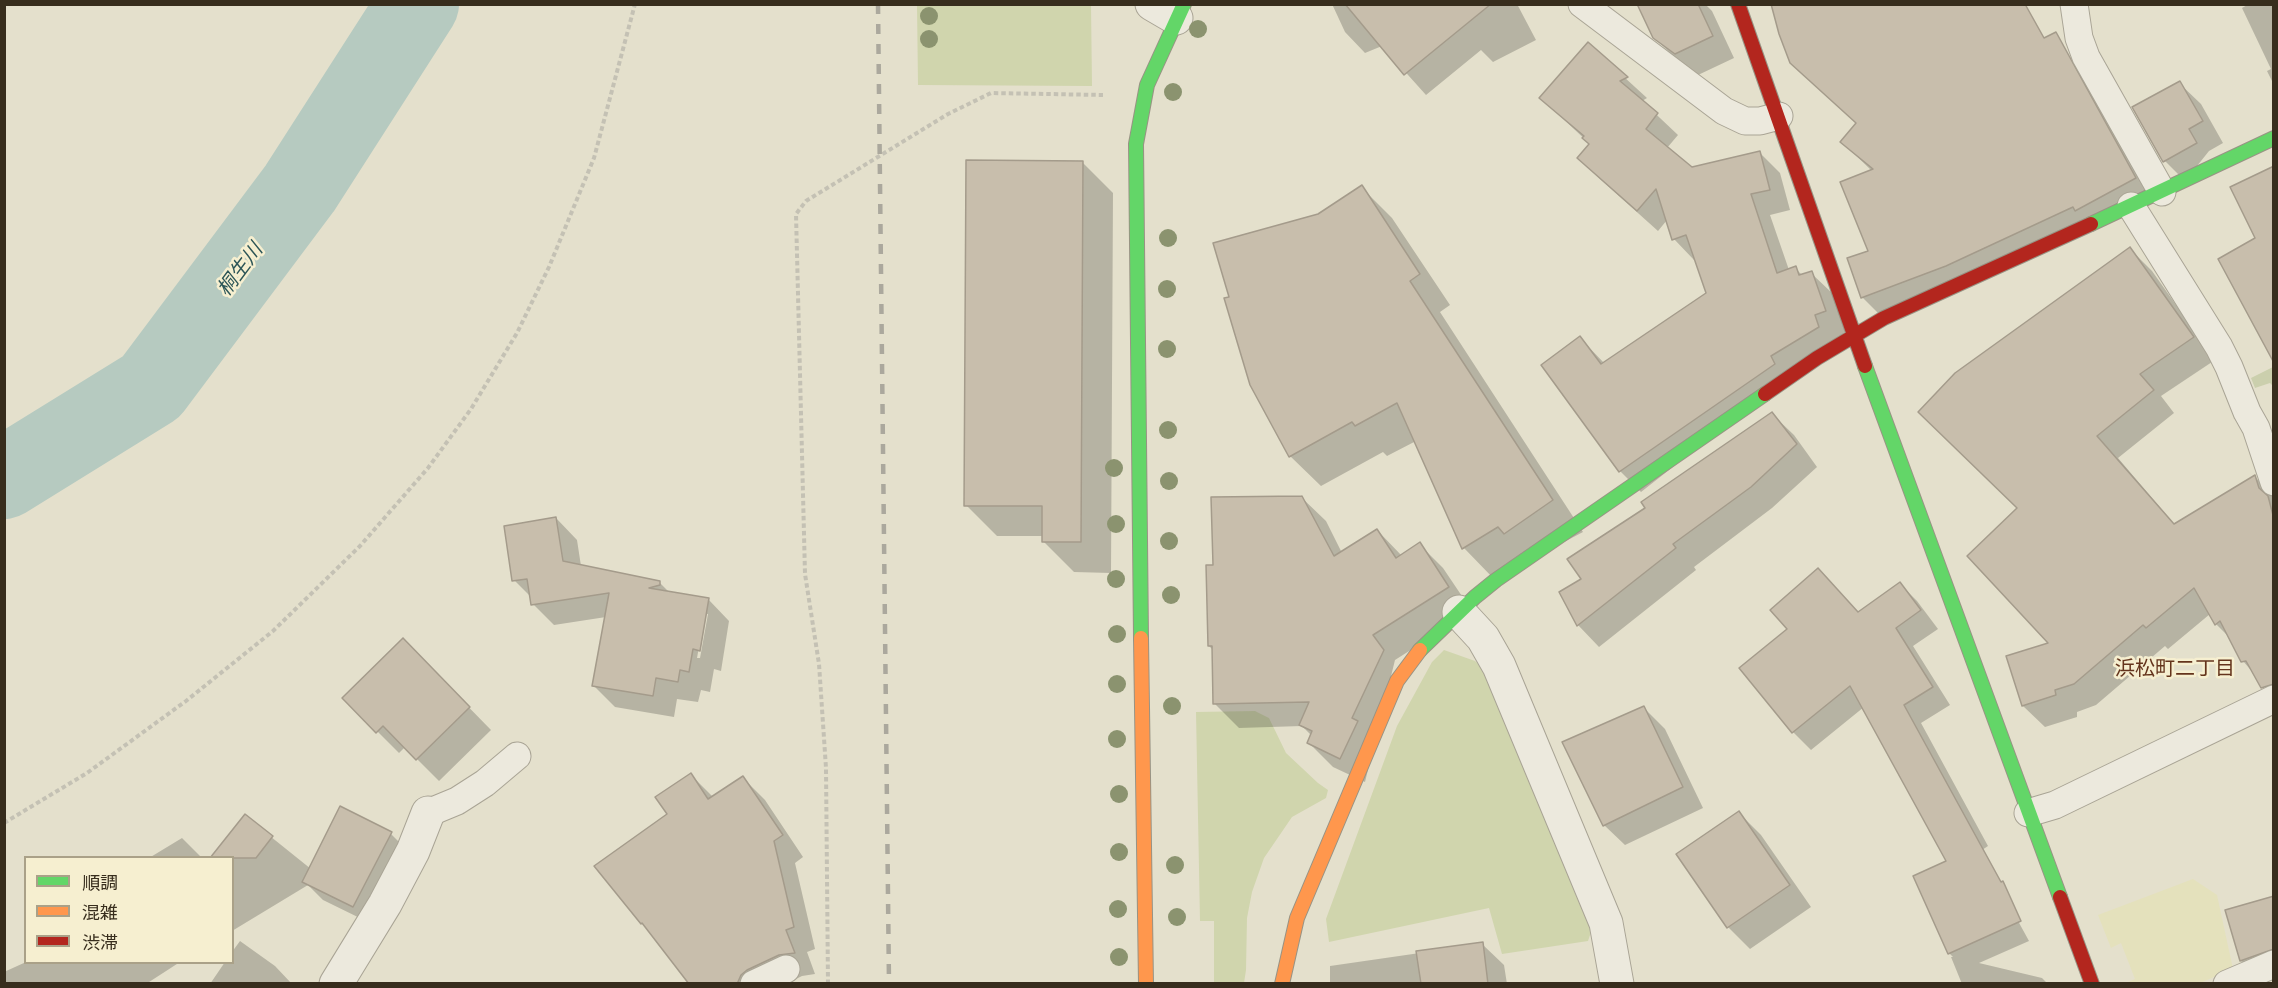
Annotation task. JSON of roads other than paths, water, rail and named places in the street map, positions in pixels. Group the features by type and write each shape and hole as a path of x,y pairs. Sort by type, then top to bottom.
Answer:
{"street":[{"path":"1738,4 1854,335 2092,984"},
{"path":"1146,984 1135,167 1136,144 1148,85 1171,9"},
{"path":"1282,984 1297,918 1397,681 1421,649 1459,612 1506,573 1817,358 1854,335 1884,318 2162,192 2274,138"},
{"path":"1459,612 1483,638 1498,666 1606,923 1617,984"},
{"path":"336,984 384,904 413,850 428,813"}],"lane":[{"path":"1582,4 1724,111 1745,121 1760,122 1779,116"},
{"path":"2074,4 2079,38 2086,57 2162,192"},
{"path":"2131,206 2224,357 2256,428 2274,483"},
{"path":"2028,813 2055,805 2274,699"},
{"path":"428,813 457,801 484,783 517,756"},
{"path":"2227,984 2274,963"},
{"path":"754,984 786,969"}],"waterway":[{"name":"桐生川","path":"4,478 151,387 300,188 418,4"}],"railway":[{"path":"878,4 889,984"}],"district":[{"name":"浜松町二丁目","path":"2175,667"}]}
